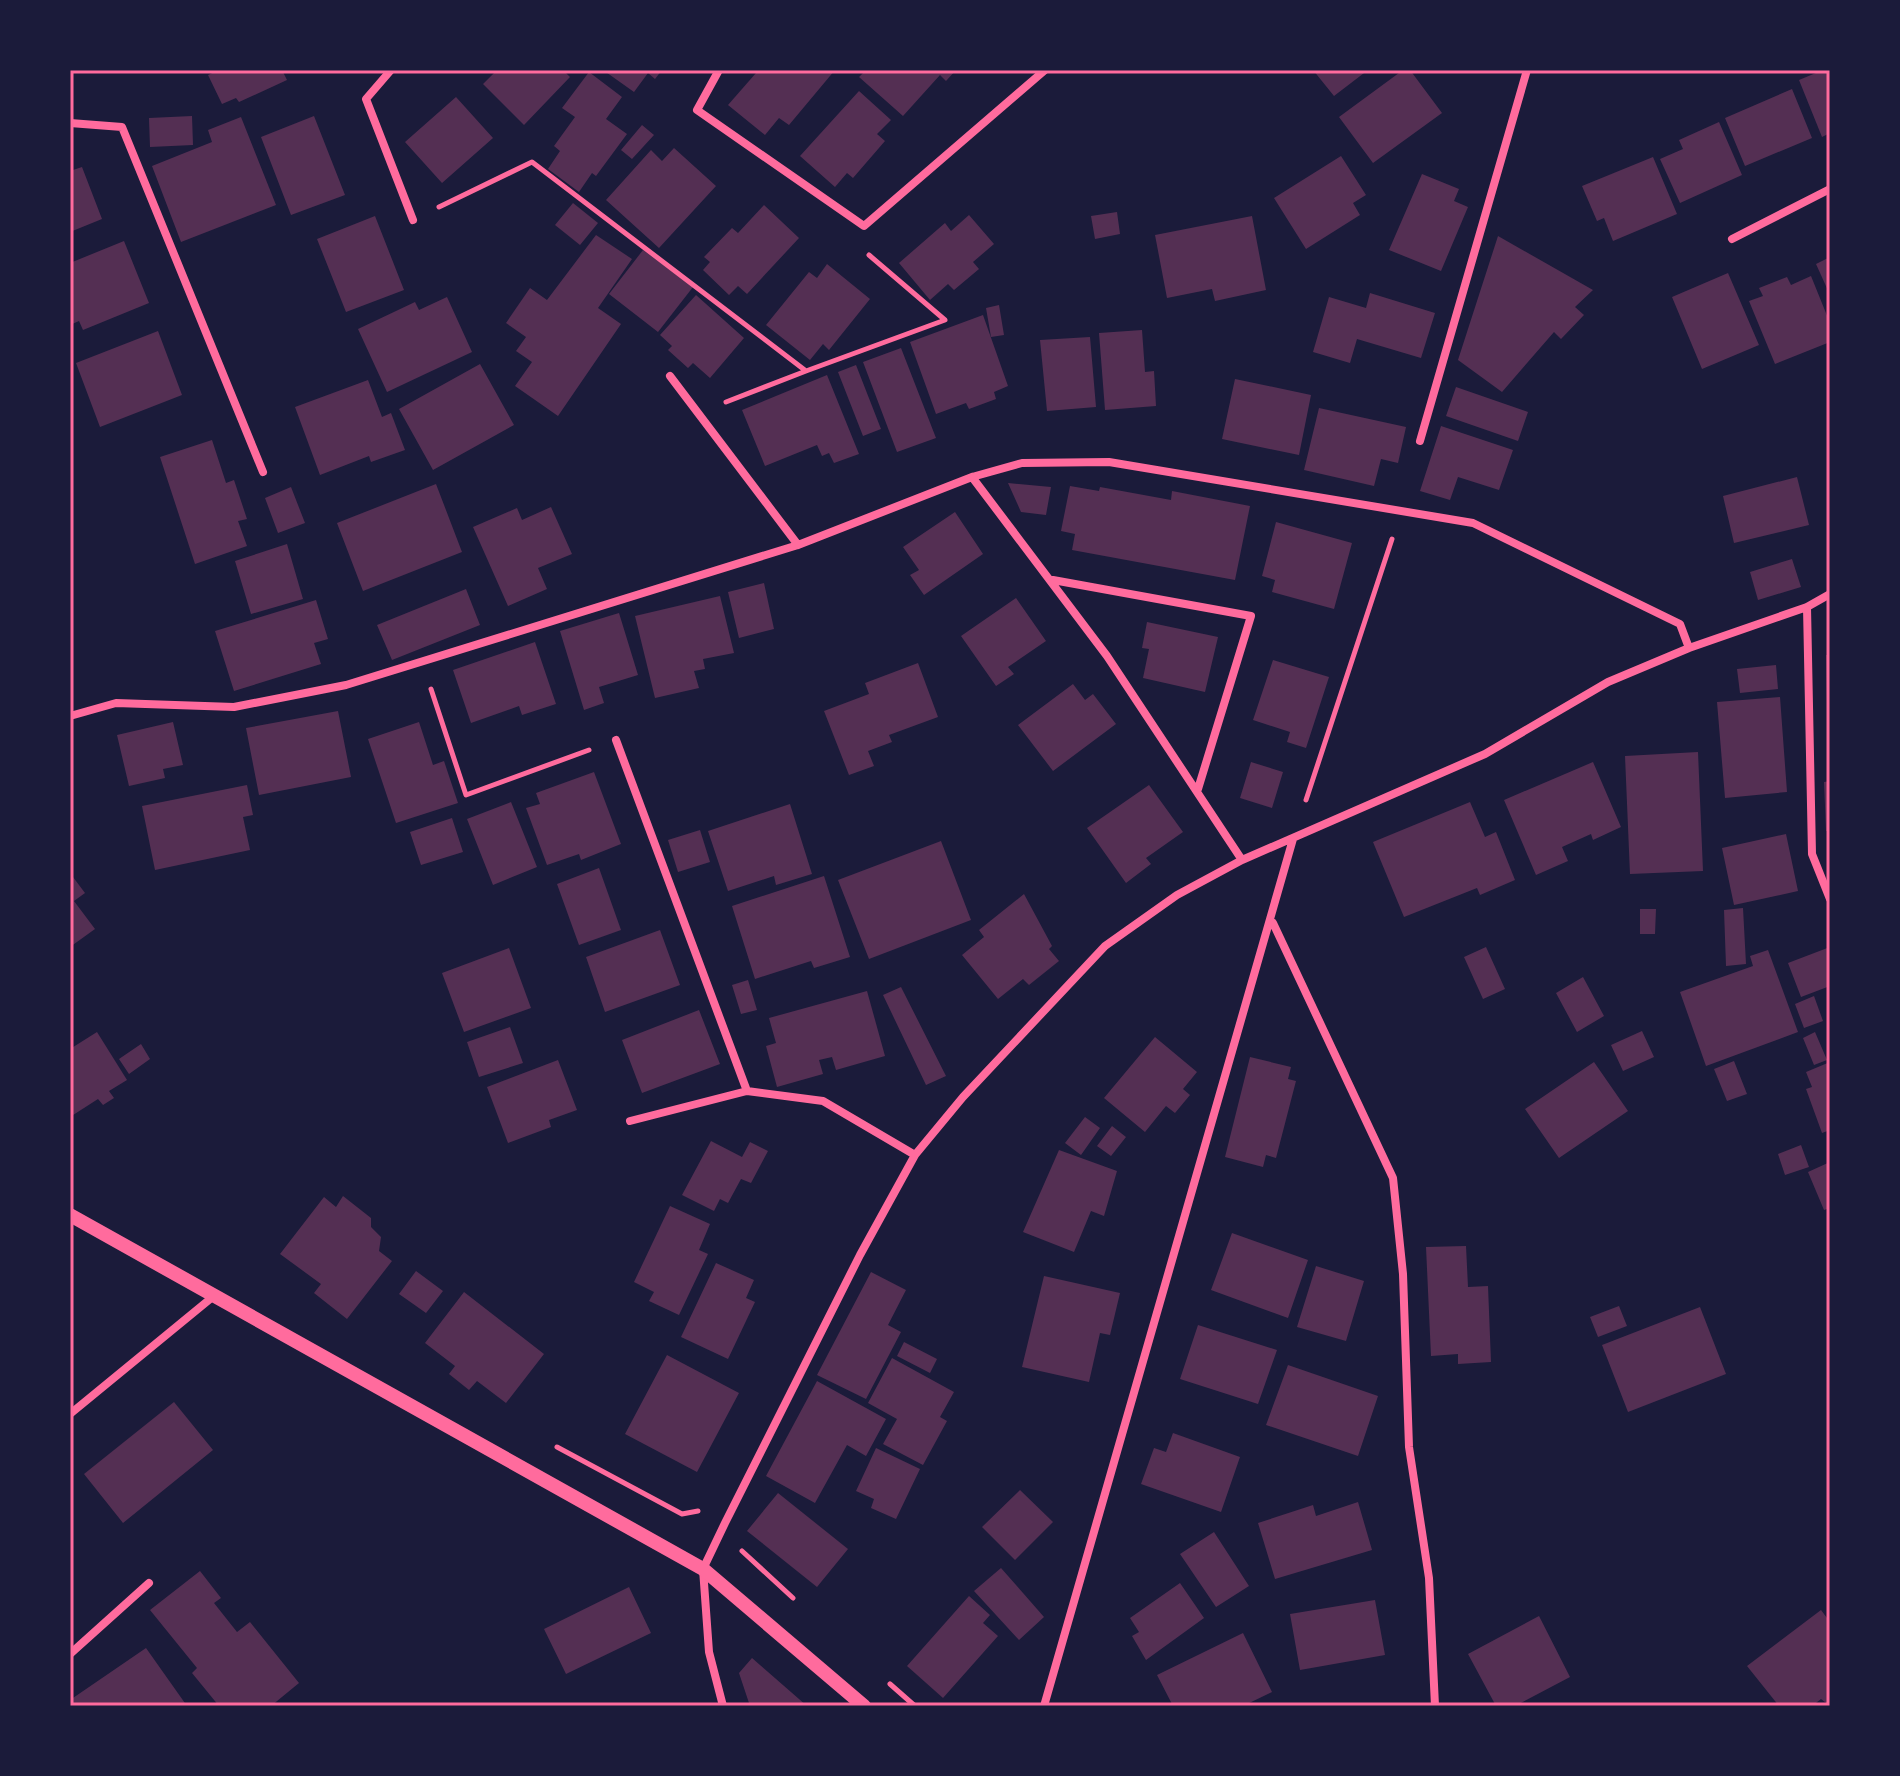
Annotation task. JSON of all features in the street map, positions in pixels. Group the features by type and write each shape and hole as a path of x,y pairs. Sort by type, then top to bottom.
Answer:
{"street":[{"path":"391,70 366,99 413,220"},
{"path":"719,70 697,110 864,226 1045,70"},
{"path":"1420,441 1527,70"},
{"path":"70,123 122,127 263,472"},
{"path":"1732,239 1830,189"},
{"path":"670,376 798,545"},
{"path":"70,716 116,703 234,707 346,685 798,545 972,477 1022,463 1109,462 1473,523 1680,624 1689,648"},
{"path":"972,477 1053,580 1198,789 1242,860"},
{"path":"1053,580 1251,616 1198,789"},
{"path":"723,1706 709,1652 703,1569 860,1255 915,1155 963,1097 1105,946 1165,903 1242,860 1485,754 1608,682 1689,648 1807,607 1830,594"},
{"path":"1807,607 1812,854 1830,899"},
{"path":"616,740 747,1091"},
{"path":"1044,1706 1272,922 1293,839"},
{"path":"1272,922 1393,1178 1403,1274 1409,1447 1429,1578 1435,1706"},
{"path":"630,1121 747,1091 823,1101 915,1155"},
{"path":"70,1215 703,1569 864,1706"},
{"path":"70,1414 215,1295"},
{"path":"70,1654 149,1583"}],"path":[{"path":"413,220 532,162 806,371"},
{"path":"697,412 945,320 868,254 864,226"},
{"path":"1293,839 1401,512"},
{"path":"422,663 466,795 616,740"},
{"path":"682,1514 703,1510"},
{"path":"741,1544 743,1555 801,1606"}],"building":[{"path":"219,70 282,70 287,80 239,102 236,98 222,104 208,75"},
{"path":"497,70 563,70 570,77 524,125 483,84"},
{"path":"603,70 662,70 655,79 648,73 634,92"},
{"path":"752,70 835,70 789,125 779,118 765,135 728,105 756,73"},
{"path":"866,70 956,70 946,81 940,75 903,116 859,77"},
{"path":"1313,70 1368,70 1334,96"},
{"path":"1403,70 1410,70 1442,113 1373,163 1339,117"},
{"path":"1830,70 1830,133 1822,137 1799,80"},
{"path":"589,72 622,97 606,119 627,134 596,176 592,173 579,192 548,169 560,151 554,146 575,117 562,108"},
{"path":"1792,89 1812,138 1745,166 1725,118"},
{"path":"859,91 891,120 877,134 885,141 853,178 847,173 835,187 800,156"},
{"path":"456,97 493,138 442,183 405,142"},
{"path":"192,116 193,145 150,147 149,118"},
{"path":"314,116 345,195 291,215 261,137"},
{"path":"241,117 276,205 181,242 152,166 212,142 208,130"},
{"path":"1719,122 1742,175 1680,203 1660,159 1683,149 1679,140"},
{"path":"642,125 654,135 632,159 621,150"},
{"path":"674,148 716,186 659,248 606,200 651,150 662,161"},
{"path":"1341,156 1366,195 1353,203 1360,215 1306,249 1274,198"},
{"path":"1653,157 1677,214 1613,241 1604,218 1597,221 1582,186"},
{"path":"82,167 102,219 70,232 70,171"},
{"path":"1422,174 1459,189 1454,201 1468,207 1441,271 1389,250"},
{"path":"573,203 598,223 580,245 555,225"},
{"path":"764,205 799,238 747,294 738,286 729,295 703,270 710,262 704,257 732,228 738,233"},
{"path":"1117,212 1120,234 1095,239 1091,216"},
{"path":"969,215 994,244 973,262 979,269 954,290 948,284 930,300 899,263 945,223 951,231"},
{"path":"375,216 404,290 346,312 317,239"},
{"path":"1252,216 1266,290 1215,301 1212,289 1167,298 1155,235"},
{"path":"596,235 632,259 598,308 621,324 558,416 515,386 532,362 516,351 526,337 506,323 530,288 547,300"},
{"path":"1498,236 1593,290 1575,307 1584,315 1561,339 1554,332 1502,392 1458,360"},
{"path":"124,241 149,303 83,330 79,321 70,325 70,263"},
{"path":"643,250 693,287 658,332 609,294"},
{"path":"1830,257 1830,295 1816,264"},
{"path":"827,264 870,299 829,350 823,344 810,360 766,325 809,272 817,278"},
{"path":"1728,273 1759,345 1702,369 1672,297"},
{"path":"1811,276 1830,323 1830,342 1775,364 1749,301 1763,296 1759,288 1787,277 1791,285"},
{"path":"1370,293 1435,313 1421,358 1357,339 1350,363 1313,352 1329,297 1366,308"},
{"path":"696,295 744,338 710,378 693,363 688,368 668,350 672,346 660,335"},
{"path":"447,297 472,352 387,392 358,329 415,302 419,310"},
{"path":"999,305 1004,335 991,337 986,308"},
{"path":"983,315 1008,386 994,392 996,399 969,409 966,403 936,414 910,342"},
{"path":"1142,330 1145,372 1154,371 1156,406 1105,410 1099,333"},
{"path":"158,331 182,395 100,427 76,363"},
{"path":"1090,337 1096,407 1047,411 1040,340"},
{"path":"901,348 936,438 897,452 863,362"},
{"path":"480,364 514,425 433,470 399,409"},
{"path":"856,365 881,429 863,436 838,372"},
{"path":"827,375 859,454 834,463 829,453 822,456 817,445 765,466 742,410"},
{"path":"1235,379 1311,395 1299,455 1222,439"},
{"path":"368,380 382,417 391,413 405,450 371,462 369,456 320,475 295,407"},
{"path":"1456,387 1528,412 1518,441 1446,416"},
{"path":"1319,408 1406,427 1398,463 1381,459 1374,486 1304,470"},
{"path":"1441,426 1513,450 1499,490 1458,477 1450,500 1420,491"},
{"path":"212,440 226,483 234,480 247,519 238,521 247,546 195,564 160,457"},
{"path":"1797,477 1809,525 1734,543 1723,496"},
{"path":"1008,483 1051,487 1046,515 1021,512"},
{"path":"436,484 462,552 363,591 337,523"},
{"path":"1070,486 1099,491 1100,487 1171,500 1172,491 1250,506 1235,580 1072,550 1075,534 1061,531"},
{"path":"291,487 305,523 278,533 265,498"},
{"path":"551,507 572,554 538,568 547,589 508,606 473,527 517,508 522,520"},
{"path":"955,512 983,554 924,595 910,575 919,570 903,547"},
{"path":"1276,522 1352,543 1334,609 1272,592 1275,580 1262,576"},
{"path":"287,544 303,599 251,614 235,561"},
{"path":"1792,559 1801,587 1758,600 1750,572"},
{"path":"764,583 774,629 739,638 728,592"},
{"path":"466,589 480,625 392,660 377,625"},
{"path":"720,596 734,653 703,659 705,669 694,671 699,688 655,698 635,616"},
{"path":"1016,598 1046,641 1008,667 1014,674 996,686 961,636"},
{"path":"316,600 328,639 314,643 321,664 234,691 215,631"},
{"path":"619,613 638,675 599,687 604,703 584,710 560,631"},
{"path":"1147,622 1218,637 1205,692 1143,678 1149,649 1142,648"},
{"path":"535,642 556,704 522,715 519,706 471,723 453,670"},
{"path":"1826,655 1830,655 1830,703 1827,703"},
{"path":"1273,660 1329,677 1306,748 1287,742 1290,732 1253,720"},
{"path":"918,663 938,717 889,735 892,742 868,751 874,766 849,775 824,711 869,694 865,683"},
{"path":"1776,665 1778,689 1740,693 1737,669"},
{"path":"1073,684 1085,700 1093,694 1116,724 1053,771 1018,725"},
{"path":"1780,697 1787,792 1725,798 1717,702"},
{"path":"338,711 351,777 259,795 246,728"},
{"path":"173,722 183,765 163,769 165,778 129,786 117,735"},
{"path":"419,722 433,765 444,761 458,803 396,823 368,739"},
{"path":"1698,752 1703,871 1630,874 1625,756"},
{"path":"1251,762 1283,772 1272,808 1240,798"},
{"path":"1593,762 1621,827 1593,840 1591,834 1562,847 1568,861 1536,875 1504,800"},
{"path":"594,772 621,844 581,860 579,854 547,865 526,808 540,804 536,793"},
{"path":"1830,781 1830,831 1826,831 1824,782"},
{"path":"247,785 253,815 243,817 250,850 155,870 142,806"},
{"path":"1149,785 1183,832 1146,858 1151,864 1126,883 1087,828"},
{"path":"511,802 537,867 493,885 467,819"},
{"path":"1470,802 1485,837 1496,832 1515,880 1480,895 1477,888 1404,917 1373,842"},
{"path":"790,804 812,874 776,885 774,876 728,891 708,831"},
{"path":"452,818 463,852 421,865 410,832"},
{"path":"700,830 710,862 678,872 668,840"},
{"path":"1786,834 1798,891 1734,905 1722,848"},
{"path":"941,841 971,920 869,959 838,880"},
{"path":"599,868 621,930 579,945 557,884"},
{"path":"70,873 85,893 74,901 95,929 70,947"},
{"path":"824,876 850,957 814,968 811,961 755,979 732,906"},
{"path":"1024,894 1052,946 1049,949 1059,961 1029,985 1023,979 998,999 962,955 984,937 979,930"},
{"path":"1743,908 1746,964 1726,966 1724,910"},
{"path":"1640,909 1656,909 1655,934 1640,934"},
{"path":"660,930 680,985 605,1012 586,957"},
{"path":"1486,947 1505,989 1483,999 1464,957"},
{"path":"1830,947 1830,986 1801,997 1788,963"},
{"path":"509,948 531,1008 464,1032 442,973"},
{"path":"1768,950 1798,1032 1706,1066 1680,992 1753,966 1750,956"},
{"path":"1583,977 1604,1016 1577,1032 1556,993"},
{"path":"748,980 757,1010 741,1014 732,985"},
{"path":"901,987 946,1076 926,1085 883,995"},
{"path":"867,991 885,1056 836,1070 832,1057 819,1060 823,1074 777,1087 766,1046 776,1043 769,1018"},
{"path":"1814,996 1823,1021 1804,1028 1795,1004"},
{"path":"699,1010 720,1064 642,1093 622,1040"},
{"path":"510,1027 523,1063 479,1077 467,1042"},
{"path":"1642,1031 1654,1057 1623,1071 1611,1045"},
{"path":"97,1032 127,1080 109,1091 114,1098 103,1105 98,1099 70,1117 70,1049"},
{"path":"1815,1032 1827,1060 1814,1065 1803,1038"},
{"path":"1155,1037 1197,1072 1183,1089 1190,1095 1175,1113 1166,1106 1145,1132 1104,1098"},
{"path":"141,1044 150,1059 129,1074 119,1059"},
{"path":"1250,1057 1291,1067 1288,1079 1296,1081 1276,1158 1266,1155 1263,1167 1225,1157"},
{"path":"558,1060 577,1110 549,1120 551,1127 508,1143 487,1087"},
{"path":"1734,1061 1747,1094 1727,1101 1714,1069"},
{"path":"1594,1062 1628,1111 1559,1158 1525,1109"},
{"path":"1830,1062 1830,1130 1822,1133 1806,1089 1812,1087 1806,1072"},
{"path":"1085,1117 1100,1128 1081,1155 1065,1143"},
{"path":"1112,1126 1126,1137 1111,1156 1097,1146"},
{"path":"711,1141 742,1157 750,1142 768,1151 751,1183 741,1179 728,1203 720,1199 714,1211 682,1195"},
{"path":"1801,1145 1809,1167 1785,1175 1778,1154"},
{"path":"1059,1150 1117,1171 1104,1216 1091,1211 1074,1252 1023,1232"},
{"path":"1830,1162 1830,1208 1824,1210 1808,1172"},
{"path":"343,1196 371,1218 371,1227 381,1237 379,1251 392,1261 347,1319 314,1293 321,1284 280,1254 324,1197 336,1207"},
{"path":"670,1206 710,1224 699,1250 708,1254 679,1315 649,1301 654,1292 634,1282"},
{"path":"1232,1233 1308,1260 1288,1318 1211,1290"},
{"path":"1466,1246 1468,1287 1488,1286 1491,1362 1458,1364 1458,1354 1431,1356 1426,1247"},
{"path":"716,1263 754,1280 746,1298 755,1302 728,1359 681,1337"},
{"path":"1316,1266 1364,1281 1346,1341 1297,1327"},
{"path":"416,1271 443,1291 426,1313 399,1294"},
{"path":"871,1272 906,1290 888,1325 901,1332 866,1399 817,1375"},
{"path":"1044,1276 1120,1293 1110,1335 1100,1333 1089,1382 1022,1367"},
{"path":"464,1292 544,1354 506,1403 477,1381 469,1390 449,1374 455,1366 425,1343"},
{"path":"1619,1306 1627,1326 1598,1337 1590,1317"},
{"path":"1700,1307 1726,1374 1628,1412 1602,1345"},
{"path":"1198,1325 1277,1350 1258,1404 1180,1379"},
{"path":"904,1342 937,1359 930,1373 897,1356"},
{"path":"667,1355 739,1393 697,1472 625,1434"},
{"path":"892,1358 954,1392 940,1417 947,1421 923,1465 883,1444 897,1419 868,1403"},
{"path":"1288,1365 1378,1396 1358,1456 1266,1425"},
{"path":"817,1381 886,1419 866,1456 847,1445 815,1503 766,1476"},
{"path":"174,1402 213,1450 123,1523 84,1474"},
{"path":"1173,1433 1240,1457 1221,1512 1141,1484 1154,1448 1166,1452"},
{"path":"876,1448 920,1469 896,1519 871,1508 874,1499 856,1491"},
{"path":"1020,1490 1053,1522 1015,1560 982,1527"},
{"path":"778,1493 848,1549 817,1587 747,1531"},
{"path":"1358,1502 1372,1550 1275,1579 1258,1523 1313,1505 1316,1516"},
{"path":"1214,1532 1249,1586 1216,1607 1180,1554"},
{"path":"1001,1568 1044,1617 1019,1640 974,1591"},
{"path":"200,1571 221,1598 214,1603 237,1632 250,1622 299,1683 271,1706 219,1706 192,1673 197,1668 150,1610"},
{"path":"1180,1583 1204,1618 1146,1660 1132,1636 1139,1632 1130,1618"},
{"path":"629,1587 651,1633 566,1674 544,1629"},
{"path":"969,1596 990,1615 983,1623 998,1636 943,1698 907,1666"},
{"path":"1375,1600 1385,1655 1300,1670 1290,1614"},
{"path":"1821,1610 1830,1622 1830,1706 1821,1699 1812,1706 1779,1706 1747,1666"},
{"path":"1539,1616 1570,1677 1515,1706 1496,1706 1468,1654"},
{"path":"1243,1633 1272,1692 1243,1706 1173,1706 1157,1675"},
{"path":"146,1648 187,1706 70,1706 70,1700"},
{"path":"752,1658 807,1706 750,1706 739,1673"}]}
